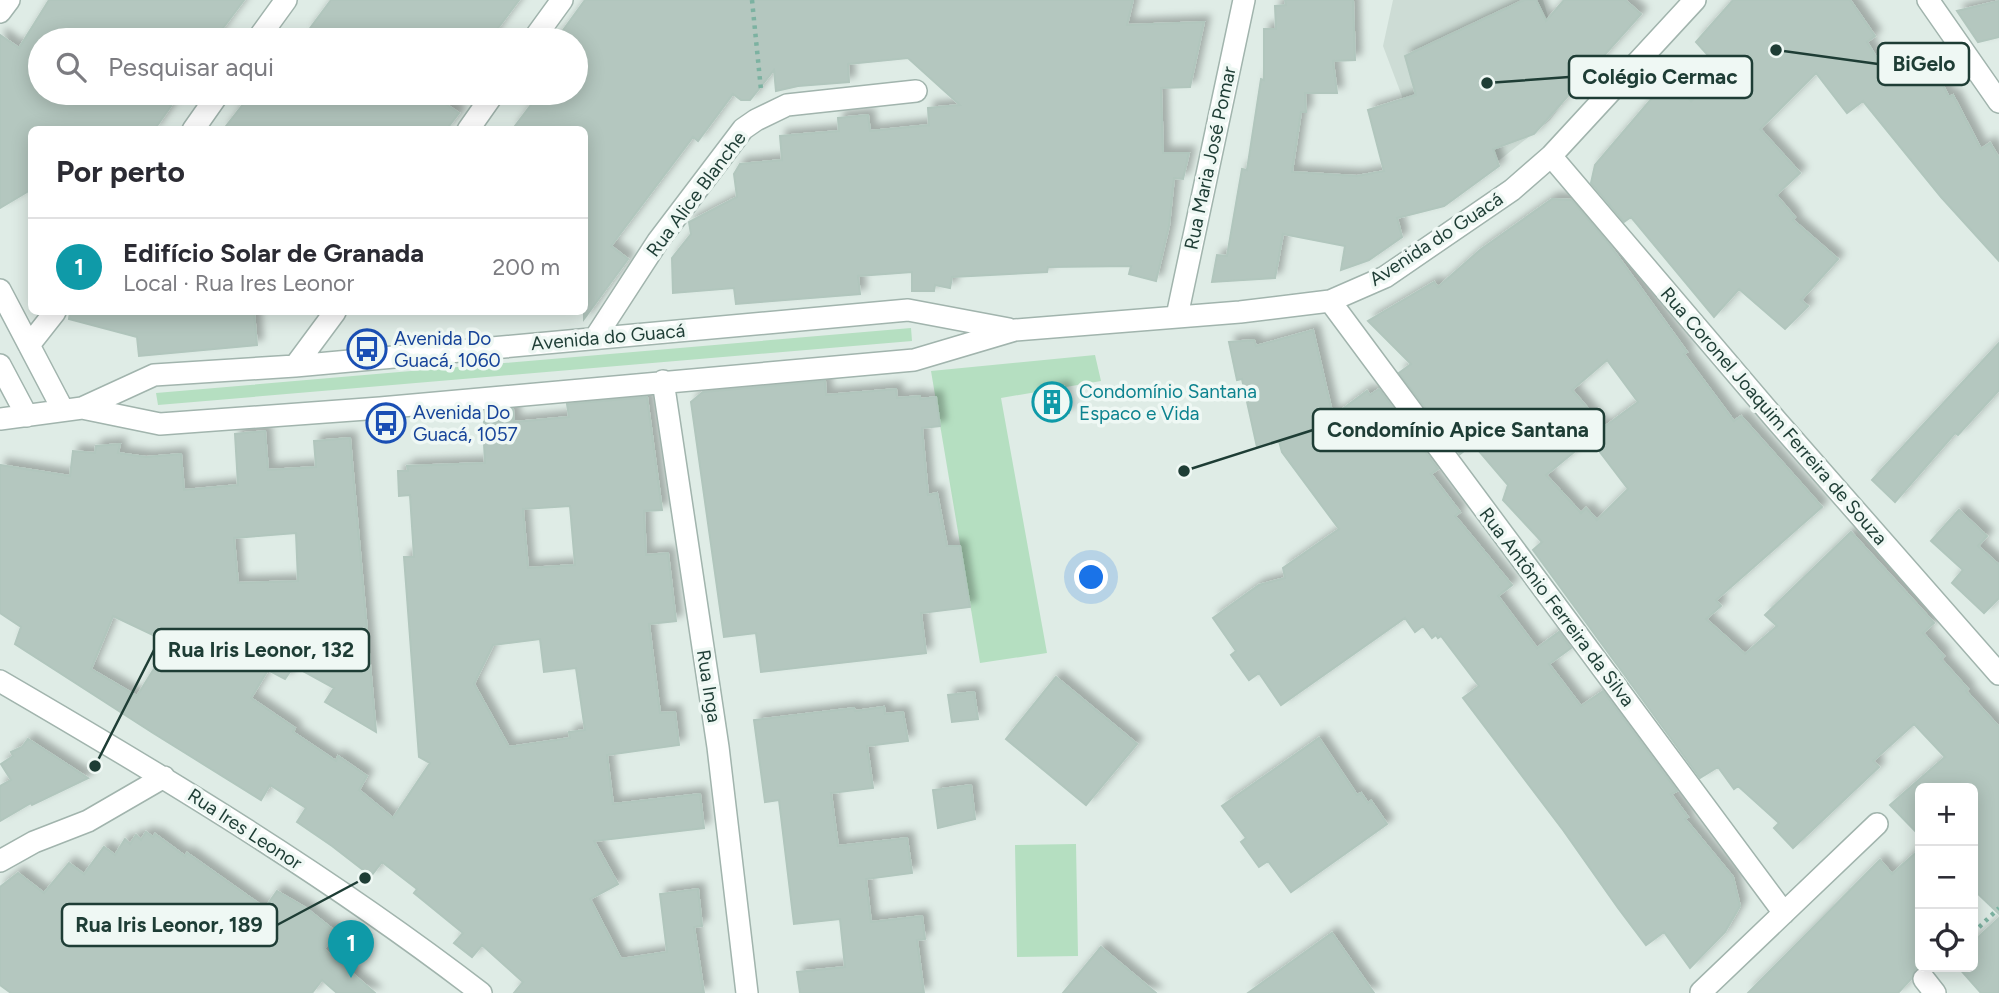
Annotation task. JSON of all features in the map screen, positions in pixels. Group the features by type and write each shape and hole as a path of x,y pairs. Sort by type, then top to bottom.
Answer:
{"street":[{"path":"0,12 9,0"},
{"path":"266,28 286,0"},
{"path":"542,28 562,0"},
{"name":"Rua Maria José Pomar","path":"1177,316 1244,0"},
{"name":"Avenida do Guacá","path":"73,409 160,424 380,408 914,359 1015,330 1240,312 1330,301 1385,277 1493,204 1551,156 1695,0"},
{"path":"1928,0 1999,102"},
{"name":"Rua Alice Blanche","path":"595,338 658,241 743,129 787,105 916,91"},
{"path":"195,126 210,105"},
{"path":"471,126 486,105"},
{"name":"Rua Coronel Joaquim Ferreira de Souza","path":"1551,156 1776,420 1999,674"},
{"path":"0,290 29,345 73,409"},
{"name":"Rua Antônio Ferreira da Silva","path":"1330,301 1784,913"},
{"name":"Avenida do Guacá","path":"0,419 73,409 154,375 295,366 908,310 1015,330"},
{"path":"29,345 53,315"},
{"path":"295,366 333,315"},
{"path":"0,365 27,416"},
{"name":"Rua Inga","path":"663,381 718,747 747,993"},
{"name":"Rua Ires Leonor","path":"0,681 164,777 375,915 470,989"},
{"path":"0,861 34,842 88,821 164,777"},
{"path":"1701,992 1877,824"}],"path":[{"path":"752,0 764,116"},
{"path":"1978,928 1999,908"}],"shaded area":[{"path":"1393,0 1543,0 1550,23 1617,31 1550,120 1443,205 1383,46"}],"green space":[{"path":"911,328 912,341 158,405 156,393"},
{"path":"1095,355 1101,381 1001,398 1047,653 980,663 931,371"},
{"path":"1076,844 1078,956 1017,957 1015,845"}],"building":[{"path":"49,0 244,0 223,28 32,28"},
{"path":"331,0 519,0 498,28 310,28"},
{"path":"585,0 1133,0 1127,25 1204,22 1190,87 1161,88 1163,153 1189,153 1183,179 1174,178 1169,226 1156,281 1129,274 1131,266 1048,267 1047,272 952,277 950,288 935,285 934,291 912,291 912,272 858,276 860,294 736,304 734,288 673,293 672,258 691,234 689,222 737,197 734,174 740,164 782,160 780,136 839,131 838,118 868,115 870,131 929,125 928,108 960,105 908,58 848,64 849,82 798,86 776,91 774,70 750,100 741,100 733,94 698,141 693,137 611,246 628,259 588,314 588,126 515,126 531,105 588,105 588,28 565,28"},
{"path":"1285,0 1353,0 1355,60 1333,61 1337,93 1305,93 1306,112 1301,112 1292,172 1357,176 1384,171 1368,110 1416,95 1405,56 1524,0 1536,0 1546,21 1564,0 1625,0 1641,14 1534,134 1493,149 1499,166 1444,206 1397,218 1402,237 1369,260 1341,270 1345,246 1283,234 1275,278 1212,282 1217,255 1227,256 1242,169 1247,170 1261,79 1264,80 1264,29 1276,29 1275,6 1286,5"},
{"path":"1733,0 1850,0 1875,36 1867,42 1891,82 1929,59 1949,97 1953,95 1981,149 1990,143 1999,158 1999,261 1941,197 1863,101 1847,113 1816,73 1760,129 1800,173 1776,195 1795,217 1793,220 1838,259 1801,300 1808,306 1785,329 1739,289 1714,317 1631,217 1624,222 1591,183 1595,165 1670,77 1691,101 1723,72 1696,42"},
{"path":"1999,1 1999,37 1978,42 1957,11"},
{"path":"28,34 28,105 171,106 157,126 28,126 28,191 0,208 0,35 19,48"},
{"path":"243,105 447,105 459,113 449,126 226,126"},
{"path":"1552,199 1572,200 1609,244 1687,352 1684,354 1734,421 1741,416 1822,507 1716,600 1721,606 1706,619 1745,654 1777,626 1765,615 1851,532 1934,623 1923,633 1944,656 1941,659 1968,689 1966,691 1999,727 1999,914 1978,894 1978,783 1915,783 1945,757 1914,724 1873,761 1879,767 1793,848 1774,828 1779,823 1738,786 1734,789 1718,767 1700,778 1533,550 1542,542 1503,500 1508,485 1473,444 1460,454 1399,373 1411,364 1368,321 1434,282 1438,287 1480,250","holes":["1607,360 1638,402 1596,433 1604,427 1572,390","1590,439 1628,489 1597,520 1586,508 1581,513 1546,475"]},
{"path":"70,315 254,315 257,345 139,356 137,337 69,319"},
{"path":"1313,330 1333,416 1367,391 1370,395 1379,389 1438,469 1431,474 1460,512 1455,516 1512,585 1498,596 1537,648 1559,632 1571,648 1549,664 1581,706 1603,691 1677,791 1671,794 1688,817 1685,819 1733,877 1740,906 1725,932 1690,968 1664,932 1646,945 1618,908 1463,698 1479,686 1441,636 1432,638 1423,626 1415,632 1405,618 1281,705 1259,673 1249,680 1231,655 1236,651 1213,618 1259,585 1285,578 1283,568 1339,529 1282,452 1279,441 1257,447 1242,379 1237,380 1229,342 1254,340 1256,346"},
{"path":"1999,343 1999,390 1958,435 1955,433 1895,502 1872,480"},
{"path":"825,381 826,395 896,389 897,398 936,397 940,426 922,428 928,495 937,493 947,546 960,546 970,607 921,613 926,653 761,672 756,633 724,637 691,402 703,392"},
{"name":"Condomínio Santana Espaco e Vida","path":"1064,387 1069,413 1040,417 1035,392"},
{"path":"647,397 662,510 644,511 646,555 668,553 676,621 649,624 660,713 675,712 679,745 607,755 613,804 700,794 704,828 594,841 618,884 590,899 621,959 667,952 660,894 698,889 702,926 694,927 704,993 514,993 523,982 482,945 472,957 454,943 463,933 414,893 417,889 382,862 371,876 297,822 306,808 270,785 261,800 15,644 21,627 0,613 0,465 70,476 73,451 95,453 96,446 120,444 118,453 146,457 181,454 184,490 238,485 235,434 265,431 268,470 316,467 314,441 350,438 376,732 325,702 334,688 294,666 285,679 268,670 251,698 295,728 293,732 336,761 338,756 367,776 359,790 393,818 430,763 419,757 404,557 414,557 410,495 399,496 398,471 408,471 407,466 485,463 483,412 513,409 514,422 569,417 567,404","holes":["570,506 575,565 528,568 523,509","296,533 298,581 238,583 234,538","113,616 170,643 137,696 91,669","540,639 544,672 576,668 585,730 569,732 570,738 509,747 474,684 493,645"]},
{"path":"1959,510 1987,536 1978,546 1999,565 1999,598 1984,613 1952,583 1963,570 1931,541"},
{"path":"1056,677 1137,744 1086,805 1006,739"},
{"path":"974,692 978,719 952,722 948,695"},
{"path":"884,707 885,714 903,712 908,741 867,746 873,788 831,793 838,846 907,838 912,873 866,879 871,922 922,916 925,939 917,940 924,993 800,993 797,972 845,967 840,919 794,924 779,800 765,802 754,720"},
{"path":"1319,738 1357,795 1361,793 1368,803 1371,801 1387,824 1291,892 1268,861 1259,867 1241,842 1246,838 1222,806"},
{"path":"28,739 88,778 32,805 31,803 0,821 0,786 11,780 1,764 13,756 11,752 22,747"},
{"path":"1915,783 1915,831 1890,805"},
{"path":"971,785 975,819 938,828 933,790"},
{"path":"146,832 153,837 155,834 185,856 187,853 265,908 277,891 306,908 336,932 324,949 375,993 337,993 322,980 312,993 11,993 0,985 0,887 18,873 44,893 69,863 84,874 104,847 115,855 125,839 130,844 136,835 141,840"},
{"path":"1915,853 1915,969 1911,979 1898,993 1748,993 1880,860 1892,874"},
{"path":"1999,918 1999,993 1981,993 1962,972 1978,972 1978,937"},
{"path":"1332,933 1374,993 1248,993"},
{"path":"1101,947 1156,993 1063,993"}],"place":[{"name":"BiGelo","path":"1776,50"},
{"name":"Colégio Cermac","path":"1487,83"},
{"name":"Avenida Do Guacá, 1060","path":"367,349"},
{"name":"Condomínio Santana Espaco e Vida","path":"1052,402"},
{"name":"Avenida Do Guacá, 1057","path":"386,423"},
{"name":"Condomínio Apice Santana","path":"1184,471"},
{"name":"Rua Iris Leonor, 132","path":"95,766"},
{"name":"Rua Iris Leonor, 189","path":"365,878"},
{"name":"Edifício Solar de Granada","path":"351,978"}]}
